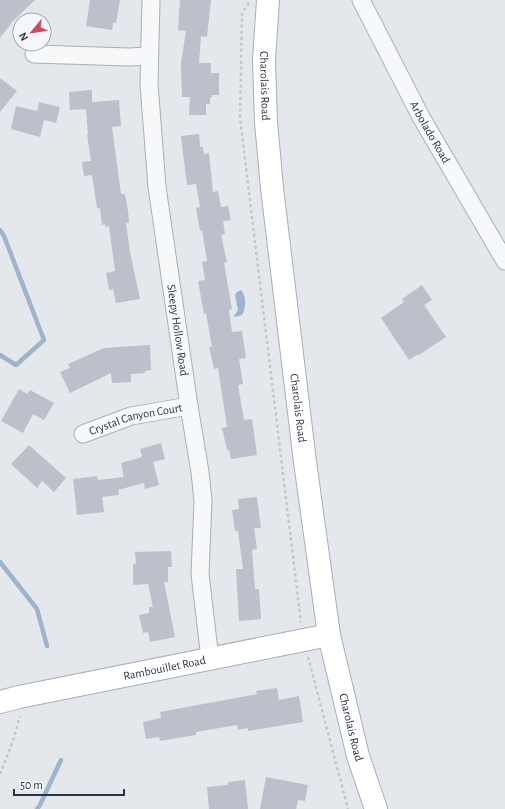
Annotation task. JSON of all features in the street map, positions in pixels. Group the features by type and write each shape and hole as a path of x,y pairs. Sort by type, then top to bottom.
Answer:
{"street":[{"name":"Sleepy Hollow Road","path":"151,0 149,84 157,187 200,472 203,502 200,574 210,659"},
{"name":"Charolais Road","path":"268,0 264,60 266,122 272,188 304,454 329,635 358,756 376,809"},
{"name":"Arbolado Road","path":"361,0 421,117 505,262"},
{"path":"34,54 129,57 149,56"},
{"name":"Crystal Canyon Court","path":"83,434 131,416 189,406"},
{"name":"Rambouillet Road","path":"10,699 329,635"}],"path":[{"path":"0,774 20,719 10,699"}],"water":[{"path":"241,290 245,299 244,309 242,315 235,317 234,316 238,310 235,295"}],"building":[{"path":"0,0 35,0 22,12 12,12 12,22 0,38"},
{"path":"90,0 120,0 116,23 113,23 112,30 86,26"},
{"path":"180,0 211,0 207,37 201,36 199,63 211,63 211,73 219,73 219,95 212,95 212,97 210,97 210,104 206,104 206,115 189,115 190,97 182,97 181,63 186,31 178,30"},
{"path":"0,78 17,91 0,112"},
{"path":"92,90 92,102 119,100 121,126 112,127 121,194 125,194 128,211 129,222 126,223 130,252 140,299 116,303 113,289 109,290 106,273 115,271 109,226 105,227 105,224 102,225 100,208 97,208 92,175 84,176 82,162 91,161 87,134 86,109 70,110 69,92"},
{"path":"39,102 60,107 56,123 44,120 40,137 11,129 16,106 37,111"},
{"path":"199,134 200,147 203,147 204,154 209,153 213,192 218,191 221,207 228,206 231,220 223,221 225,234 221,235 227,262 224,263 232,309 229,310 232,332 242,331 246,358 239,359 243,384 238,385 244,420 252,419 257,455 231,459 229,450 227,450 222,428 227,427 218,368 214,369 209,347 212,347 206,313 204,314 198,281 205,280 202,262 207,261 202,230 200,231 196,208 200,207 196,184 187,185 181,136"},
{"path":"422,285 432,300 424,305 446,337 409,360 381,318 404,302 402,299"},
{"path":"150,345 151,370 145,371 145,373 131,374 131,382 112,383 111,373 70,393 60,372 70,368 68,364 104,348"},
{"path":"19,389 27,394 30,390 54,403 44,420 33,414 23,433 1,421"},
{"path":"161,443 165,459 153,462 159,485 145,489 144,483 118,490 119,495 102,497 104,512 77,515 73,479 97,476 98,480 124,477 121,463 142,457 140,449"},
{"path":"29,445 66,478 54,492 42,481 37,488 11,464"},
{"path":"257,497 261,528 254,528 257,549 252,550 255,589 259,589 261,619 239,621 236,569 243,569 238,531 235,531 232,510 239,509 238,499"},
{"path":"171,551 172,567 168,567 168,582 164,582 175,637 150,642 148,632 143,633 139,615 149,613 149,607 153,607 148,584 133,585 133,564 136,564 135,552"},
{"path":"277,688 279,700 299,696 303,722 248,731 248,728 238,730 237,725 196,732 196,735 160,741 159,737 146,739 143,722 161,718 160,712 257,694 256,691"},
{"path":"266,777 308,785 305,801 298,800 296,809 260,809"},
{"path":"245,780 248,809 209,809 207,787 228,785 228,782"}],"waterway":[{"path":"0,230 4,236 44,340 16,365 0,355"},
{"path":"0,562 37,609 47,646"},
{"path":"37,809 61,760"}]}
